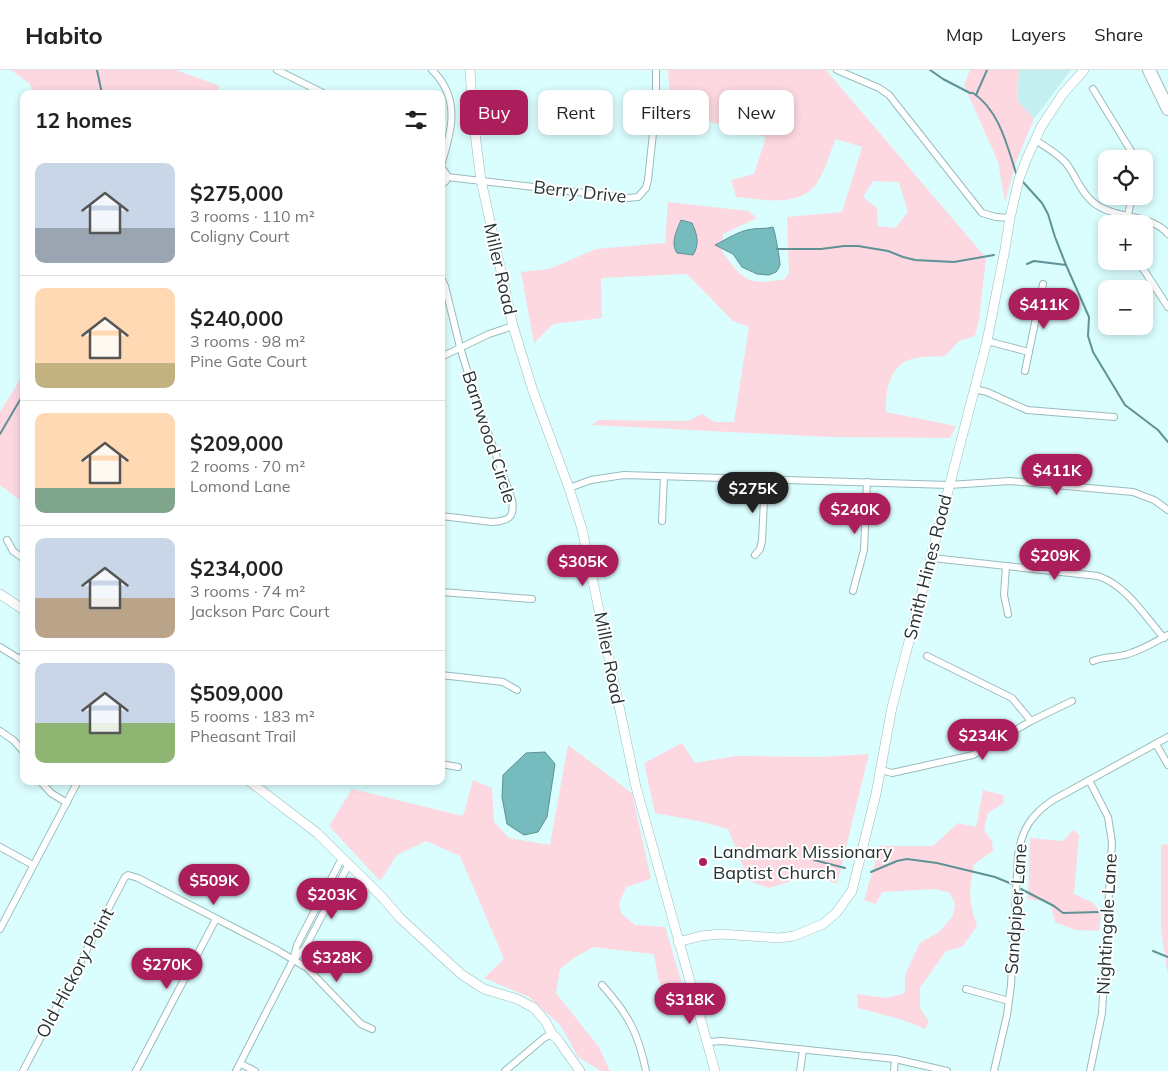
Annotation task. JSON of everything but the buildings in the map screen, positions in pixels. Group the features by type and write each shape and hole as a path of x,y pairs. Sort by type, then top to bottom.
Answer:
{"highway":[{"path":"1149,70 1168,110"}],"street":[{"path":"277,70 318,90"},
{"path":"432,70 446,88 452,111 451,132 445,152"},
{"name":"Miller Road","path":"470,70 473,118 481,180 513,326 533,392 570,488 587,547 636,788 715,1071"},
{"name":"Berry Drive","path":"481,180 628,198 638,197 646,188 648,180 656,105 656,70"},
{"path":"837,70 879,88 889,96 982,213 1010,218"},
{"name":"Smith Hines Road","path":"678,942 701,936 720,934 779,938 794,936 823,924 836,912 852,891 881,770 892,707 987,341 1019,180 1041,127 1062,95 1084,70"},
{"path":"1093,89 1130,150"},
{"path":"1035,140 1056,152 1066,164 1085,195 1095,204 1108,211 1122,215"},
{"path":"445,170 447,177 445,180"},
{"path":"447,177 481,180"},
{"path":"1153,223 1168,234"},
{"path":"1144,270 1168,307"},
{"path":"1025,371 1042,284"},
{"path":"445,299 460,347"},
{"path":"445,354 489,334 513,326"},
{"path":"987,341 1028,352"},
{"name":"Barnwood Circle","path":"445,516 492,522 507,520 512,515 513,509 512,500 474,393 460,347"},
{"path":"974,389 987,392 1027,410 1114,417"},
{"path":"570,488 591,480 613,476 949,484 1010,481 1118,490 1147,496 1168,510"},
{"path":"662,521 664,476"},
{"path":"755,555 760,549 762,541 765,479"},
{"path":"853,591 864,550 867,482"},
{"path":"7,540 13,551 20,556"},
{"path":"932,558 1087,574 1104,578 1120,587 1166,636 1136,652 1120,656 1103,657 1093,661"},
{"path":"1006,566 1004,595 1008,614"},
{"path":"445,592 532,600"},
{"path":"0,594 20,607"},
{"path":"0,647 20,660"},
{"path":"927,656 1012,698 1031,721"},
{"path":"445,675 503,682 517,690"},
{"path":"881,770 892,772 973,755 1031,721 1072,701"},
{"path":"0,731 20,748"},
{"name":"Sandpiper Lane","path":"994,1071 1009,1002 1018,856 1022,835 1030,820 1044,806 1168,737"},
{"path":"1156,744 1168,765"},
{"path":"445,765 458,767"},
{"name":"Nightingale Lane","path":"1089,780 1108,817 1112,842 1102,1013 1090,1071"},
{"path":"44,785 51,793 67,803"},
{"path":"0,928 76,785"},
{"path":"254,785 317,833 400,918 461,974 484,989 530,1005 546,1022 552,1034 580,1071"},
{"path":"0,847 33,865"},
{"path":"236,1071 293,960 297,945 346,861"},
{"name":"Old Hickory Point","path":"23,1071 125,877 128,875 138,878 216,919"},
{"path":"136,1071 216,919 277,950 307,968 361,1024 372,1029"},
{"path":"602,985 628,1017 639,1043 646,1071"},
{"path":"966,990 1009,1002"},
{"path":"505,1071 544,1038 552,1034"},
{"path":"708,1042 722,1041 895,1059 947,1071"},
{"path":"800,1071 803,1050"},
{"path":"894,1071 895,1059"},
{"path":"241,1064 254,1071"}],"shaded area":[{"path":"11,70 176,70 220,86 218,90 32,90 30,84"},
{"path":"668,70 826,70 986,258 979,319 975,336 959,341 945,356 919,357 900,365 888,386 886,412 956,426 950,438 829,437 592,425 598,420 688,421 702,414 715,422 734,422 749,327 733,321 687,274 601,278 602,318 553,324 534,343 521,272 549,269 596,249 665,243 668,202 748,211 757,218 723,234 722,252 736,269 748,279 763,282 785,279 789,273 787,217 842,212 862,147 836,139 818,181 811,190 802,196 781,200 736,197 731,180 754,174 766,137 759,135 794,135 794,90 719,90 719,124 709,121 709,90 669,90","holes":["873,181 899,182 908,212 895,228 878,226 877,208 863,197"]},
{"path":"970,70 1019,70 1017,100 1034,119 1016,162 1005,202 998,162 964,85"},
{"path":"1019,70 1071,70 1034,119 1017,100"},
{"path":"681,220 692,223 695,231 697,243 693,255 677,253 675,249 675,236"},
{"path":"773,227 780,265 776,272 769,275 757,274 742,267 733,254 715,245 743,231"},
{"path":"20,380 20,500 0,485 0,412"},
{"path":"682,743 695,763 736,756 819,757 869,754 837,884 807,873 789,882 769,888 749,881 728,829 655,813 644,763"},
{"path":"568,745 632,793 651,879 626,887 619,904 621,913 635,925 665,927 690,1010 675,1015 658,978 654,954 593,947 574,958 560,969 556,993 599,1047 610,1071 601,1071 578,1057 561,1026 529,997 484,978 504,959 460,856 426,841 397,855 380,881 329,826 352,789 463,816 473,780 492,788 494,822 509,838 550,845"},
{"path":"545,752 555,764 547,817 538,832 524,835 507,824 502,797 503,775 526,753"},
{"path":"983,790 1003,795 1004,803 988,813 984,830 992,841 993,851 974,864 970,895 977,926 962,947 946,951 920,988 920,1008 929,1022 925,1029 903,1020 858,1008 857,994 886,998 905,993 905,975 920,943 940,931 953,916 955,904 950,893 935,889 882,892 876,904 864,900 880,846 933,846 958,823 976,827"},
{"path":"1073,830 1079,835 1074,894 1092,902 1101,912 1099,931 1075,930 1055,922 1050,902 1028,899 1030,838 1063,841"},
{"path":"1168,844 1168,976 1161,930 1161,845"}],"waterway":[{"path":"97,70 101,90"},
{"path":"930,70 943,79 973,93 982,100 996,118 1016,173"},
{"path":"976,95 987,70"},
{"path":"1023,182 1042,203 1048,214 1066,265 1089,317 1088,336 1093,352 1125,405 1158,430 1168,442"},
{"path":"777,249 821,249 858,246 888,251 915,260 954,262 994,255"},
{"path":"1027,264 1034,261 1066,265"},
{"path":"0,434 20,400"},
{"path":"871,872 897,861 907,859 937,863 995,877 1012,884"},
{"path":"814,860 845,868"},
{"path":"1021,889 1054,906 1063,913 1099,912"},
{"path":"1153,951 1168,957"}],"place":[{"name":"Landmark Missionary Baptist Church","path":"703,862"}]}
